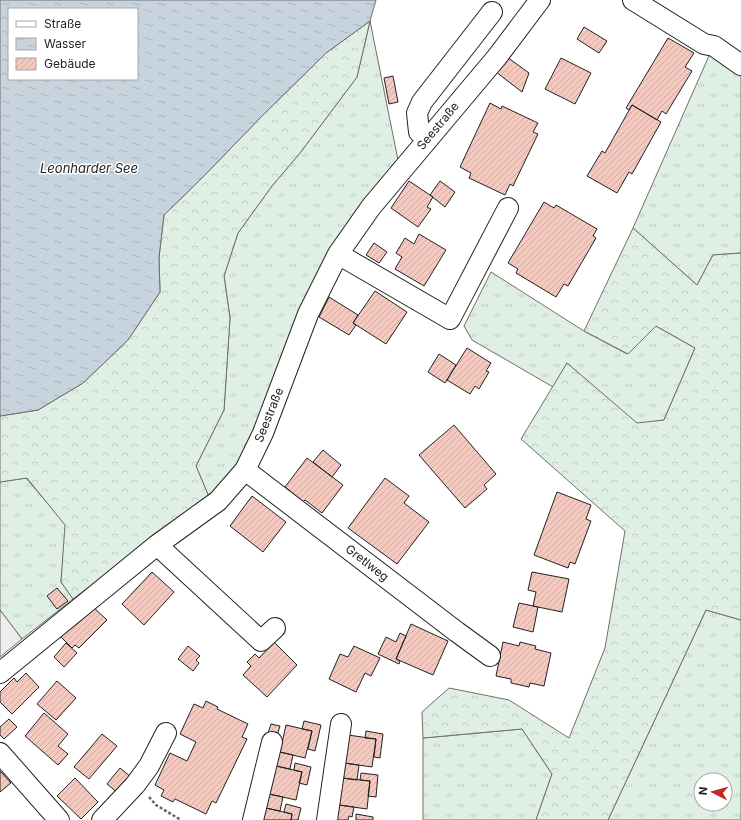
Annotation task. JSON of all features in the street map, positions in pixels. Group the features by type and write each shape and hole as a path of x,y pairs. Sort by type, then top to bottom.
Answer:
{"street":[{"name":"Seestraße","path":"0,674 157,545 218,500 245,470 263,433 308,314 338,254 371,207 497,57 540,0"},
{"path":"633,0 704,44 714,46 741,66"},
{"path":"427,140 419,132 418,113 422,102 492,12"},
{"path":"338,254 450,319 508,208"},
{"name":"Gretlweg","path":"245,470 490,656"},
{"path":"157,545 261,641 275,628"},
{"path":"327,820 341,724"},
{"path":"102,820 135,785 149,766 166,733"},
{"path":"253,820 272,742"},
{"path":"0,753 59,820"}],"path":[{"path":"135,785 146,793 156,805 181,820"}],"green space":[{"path":"370,21 398,160 242,459 209,497 196,466 224,410 230,318 224,276 238,233 272,186 300,153 357,77"},
{"path":"370,21 357,77 300,153 272,186 238,233 224,276 230,318 224,410 196,466 209,497 73,599 61,582 65,525 27,478 0,482 0,416 38,410 83,383 128,340 160,292 159,257 164,215 326,53"},
{"path":"712,49 741,70 741,253 713,255 697,285 633,228"},
{"path":"633,228 697,285 713,255 741,253 741,620 706,610 608,820 536,820 552,774 522,729 423,738 422,712 449,688 509,700 569,738 605,648 625,531 521,439 567,363 637,423 664,420 695,348 656,326 628,354 584,331"},
{"path":"491,272 584,331 627,354 656,326 695,348 664,420 637,424 567,363 553,387 472,340 464,326"},
{"path":"26,478 66,525 61,582 73,599 22,639 0,610 0,482"},
{"path":"706,610 741,620 741,820 608,820"},
{"path":"522,729 552,774 536,820 423,820 423,738"}],"shaded area":[{"path":"0,610 22,639 0,657"}],"water":[{"name":"Leonharder See","path":"0,0 376,0 370,21 326,53 164,215 159,257 160,292 128,340 83,383 38,410 0,416"}],"building":[{"path":"584,27 607,41 599,53 577,39"},
{"path":"668,38 694,53 685,67 692,71 666,114 662,111 657,120 632,105 629,110 626,108"},
{"path":"507,57 529,73 522,92 496,72"},
{"path":"561,58 591,73 575,104 545,89"},
{"path":"393,76 398,102 389,104 384,78"},
{"path":"490,103 501,109 502,106 538,123 533,132 538,134 513,186 510,184 505,195 469,178 471,173 460,167"},
{"path":"632,105 661,122 632,174 629,172 617,193 587,176 602,151 605,153"},
{"path":"409,181 433,197 427,207 431,209 418,227 391,208"},
{"path":"440,181 455,192 445,207 430,195"},
{"path":"544,202 554,208 556,205 597,229 593,236 596,238 568,286 564,284 556,297 516,273 518,269 508,263"},
{"path":"419,234 446,250 424,286 395,269 402,257 396,253 405,238 414,244"},
{"path":"374,243 387,252 379,263 366,255"},
{"path":"375,291 407,312 386,344 353,323"},
{"path":"329,297 358,315 353,323 356,325 349,335 319,317"},
{"path":"467,348 491,363 486,371 489,372 479,389 475,386 470,394 447,380"},
{"path":"439,354 456,365 445,383 428,372"},
{"path":"454,425 496,474 484,485 487,489 465,508 419,455"},
{"path":"323,450 341,465 332,477 313,462"},
{"path":"307,458 343,485 322,513 305,500 303,502 285,487"},
{"path":"385,478 409,496 404,503 429,522 397,564 348,528"},
{"path":"557,492 591,505 586,519 591,521 575,564 570,562 568,568 534,555"},
{"path":"252,496 286,522 263,552 230,526"},
{"path":"152,572 174,592 144,625 122,604"},
{"path":"532,572 569,579 562,612 533,606 536,592 528,590"},
{"path":"57,588 68,601 57,609 47,596"},
{"path":"519,603 538,607 533,632 513,627"},
{"path":"92,606 107,620 79,648 75,645 72,648 61,637"},
{"path":"411,624 448,641 433,675 396,659"},
{"path":"400,633 406,636 396,659 400,661 399,664 378,654 386,637 396,642"},
{"path":"274,642 297,665 267,697 243,675 251,666 247,662 255,654 259,658"},
{"path":"503,642 519,646 520,642 536,646 535,649 551,653 544,686 530,683 529,687 511,683 511,679 496,676"},
{"path":"66,643 77,653 64,667 54,657"},
{"path":"188,646 200,656 196,660 199,663 193,671 178,659"},
{"path":"354,646 380,658 371,676 365,673 356,692 329,679 340,654 348,657"},
{"path":"26,673 39,687 12,714 0,702 0,692 14,678 17,682"},
{"path":"57,681 76,698 56,720 37,704"},
{"path":"206,701 218,707 217,709 248,724 242,737 247,739 216,803 212,801 206,814 175,799 173,802 161,796 164,790 155,785 170,753 187,761 196,742 180,734 194,704 203,708"},
{"path":"44,713 68,734 58,746 68,754 58,765 25,736"},
{"path":"9,719 17,727 4,739 0,735 0,727"},
{"path":"304,721 321,725 315,751 308,749 312,731 302,729"},
{"path":"271,724 280,726 276,739 267,736"},
{"path":"286,725 312,731 305,758 280,752"},
{"path":"366,731 383,734 380,758 374,757 376,739 365,738"},
{"path":"102,734 117,746 89,779 74,767"},
{"path":"348,735 376,739 372,767 344,763"},
{"path":"277,747 281,748 280,752 293,755 290,769 276,766"},
{"path":"295,763 311,767 307,785 299,783 302,772 294,770"},
{"path":"344,763 359,765 357,780 342,778"},
{"path":"276,766 302,772 296,800 269,794"},
{"path":"120,768 131,777 118,793 107,784"},
{"path":"0,771 11,783 0,792"},
{"path":"361,773 378,775 376,797 368,796 370,781 360,780"},
{"path":"75,778 98,802 81,819 57,796"},
{"path":"342,778 370,781 367,809 339,805"},
{"path":"269,794 283,797 280,811 266,808"},
{"path":"286,804 301,808 298,820 291,820 292,814 284,812"},
{"path":"339,805 354,807 352,817 349,816 348,820 337,820"},
{"path":"266,808 292,814 291,820 263,820"},
{"path":"356,814 373,817 373,820 356,820"}]}
